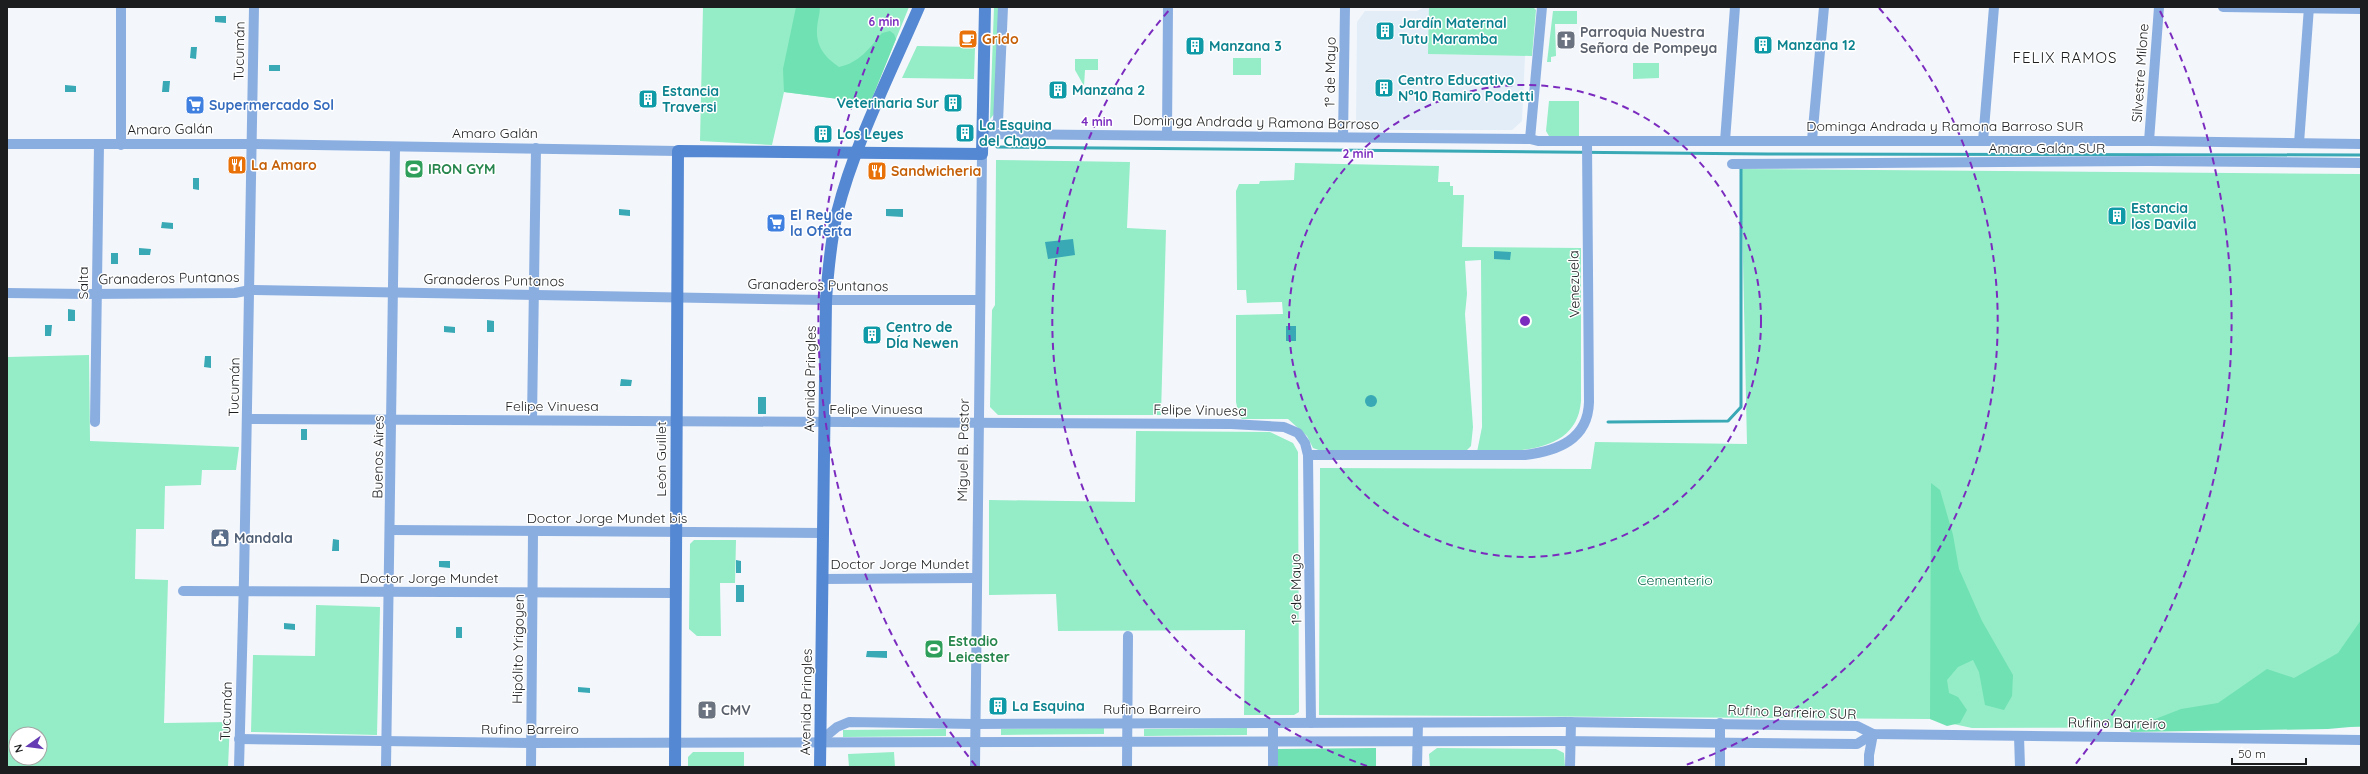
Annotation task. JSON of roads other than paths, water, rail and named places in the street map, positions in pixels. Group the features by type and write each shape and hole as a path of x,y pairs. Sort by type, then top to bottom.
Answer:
{"street":[{"path":"121,7 121,145"},
{"name":"Tucumán","path":"239,767 250,290 254,7"},
{"name":"Avenida Pringles","path":"820,767 826,300 837,213 856,154 919,7"},
{"name":"Miguel B. Pastor","path":"975,767 978,422 985,7"},
{"path":"982,134 998,122 1003,7"},
{"path":"1167,136 1168,7"},
{"name":"1º de Mayo","path":"1343,137 1344,7"},
{"path":"1530,139 1542,7"},
{"path":"1725,141 1736,7"},
{"path":"1812,140 1824,7"},
{"path":"1983,141 1994,7"},
{"name":"Silvestre Milone","path":"2149,141 2159,7"},
{"path":"2223,7 2309,7 2361,9"},
{"path":"2299,143 2309,7"},
{"name":"Dominga Andrada y Ramona Barroso","path":"982,134 1530,139"},
{"name":"Dominga Andrada y Ramona Barroso SUR","path":"1530,139 1587,141 2149,141 2361,144"},
{"name":"Venezuela","path":"1308,455 1465,457 1525,455 1544,452 1559,447 1575,436 1585,424 1589,409 1587,141"},
{"name":"Amaro Galán","path":"7,144 251,144 856,154 982,154"},
{"name":"Salta","path":"95,422 99,144"},
{"name":"Buenos Aires","path":"386,767 391,530 395,147"},
{"path":"532,420 536,148"},
{"name":"León Guillet","path":"675,767 678,151"},
{"name":"Amaro Galán SUR","path":"1732,164 2126,161 2361,163"},
{"name":"Granaderos Puntanos","path":"7,293 235,293 250,290 826,300 980,300"},
{"name":"Felipe Vinuesa","path":"247,419 1231,424 1284,427 1298,433 1305,443 1308,455"},
{"name":"1º de Mayo","path":"1308,455 1311,723"},
{"name":"Doctor Jorge Mundet bis","path":"391,530 823,533"},
{"name":"Hipólito Yrigoyen","path":"531,767 533,532"},
{"name":"Doctor Jorge Mundet","path":"823,579 976,578"},
{"name":"Doctor Jorge Mundet","path":"183,591 675,593"},
{"path":"1127,767 1128,636"},
{"name":"Rufino Barreiro","path":"820,741 837,727 849,722 975,724 1418,723"},
{"path":"1570,767 1571,722"},
{"path":"1273,723 1273,767"},
{"path":"1417,767 1418,723"},
{"name":"Rufino Barreiro SUR","path":"1418,723 1720,723 1857,726 1874,734"},
{"path":"1720,723 1720,767"},
{"path":"1869,767 1869,756 1874,734"},
{"name":"Rufino Barreiro","path":"1874,734 2361,740"},
{"name":"Rufino Barreiro SUR","path":"1417,741 1857,744 1874,734"},
{"path":"2019,736 2020,767"},
{"name":"Rufino Barreiro","path":"239,739 531,743 675,741 1417,741"}],"water":[{"path":"215,16 226,16 226,23 215,22"},
{"path":"191,47 197,47 196,59 190,58"},
{"path":"269,65 280,65 280,71 269,71"},
{"path":"163,81 170,81 169,92 162,92"},
{"path":"65,85 76,86 76,92 65,92"},
{"path":"193,178 199,178 199,190 193,189"},
{"path":"619,209 630,210 630,216 619,215"},
{"path":"886,209 903,209 903,217 886,216"},
{"path":"162,222 173,223 173,229 161,228"},
{"path":"1073,239 1075,255 1048,259 1045,242"},
{"path":"139,248 151,249 150,255 139,255"},
{"path":"1494,251 1511,252 1510,260 1494,259"},
{"path":"111,253 118,253 118,264 111,264"},
{"path":"68,309 75,310 75,321 68,321"},
{"path":"487,320 494,321 494,332 487,332"},
{"path":"45,325 52,325 51,336 45,336"},
{"path":"444,326 455,327 455,333 444,332"},
{"path":"1286,326 1296,326 1296,341 1286,341"},
{"path":"205,356 211,356 211,368 204,367"},
{"path":"621,379 632,380 631,386 620,386"},
{"path":"1369,395 1373,395 1377,401 1373,407 1369,407 1365,403 1365,399"},
{"path":"758,397 766,397 766,414 758,414"},
{"path":"301,429 307,429 307,440 301,440"},
{"path":"333,539 339,540 339,551 332,551"},
{"path":"736,560 741,561 741,573 736,573"},
{"path":"439,561 450,561 450,568 439,567"},
{"path":"736,585 744,585 744,602 736,602"},
{"path":"284,623 295,624 295,630 284,629"},
{"path":"456,627 462,627 462,638 456,638"},
{"path":"867,651 887,651 887,658 866,657"},
{"path":"578,687 590,688 590,693 578,692"}],"waterway":[{"path":"997,147 1768,154 2361,155"},
{"path":"1608,422 1728,421 1741,407 1741,169"}],"place":[{"name":"Jardín Maternal Tutu Maramba","path":"1385,31"},
{"name":"Grido","path":"968,39"},
{"name":"Parroquia Nuestra Señora de Pompeya","path":"1566,40"},
{"name":"Manzana 12","path":"1763,45"},
{"name":"Manzana 3","path":"1195,46"},
{"name":"Centro Educativo N°10 Ramiro Podetti","path":"1384,88"},
{"name":"Manzana 2","path":"1058,90"},
{"name":"Estancia Traversi","path":"648,99"},
{"name":"Veterinaria Sur","path":"953,103"},
{"name":"Supermercado Sol","path":"195,105"},
{"name":"La Esquina del Chayo","path":"965,133"},
{"name":"Los Leyes","path":"823,134"},
{"name":"La Amaro","path":"237,165"},
{"name":"IRON GYM","path":"414,169"},
{"name":"Sandwicheria","path":"877,171"},
{"name":"Estancia los Davila","path":"2117,216"},
{"name":"El Rey de la Oferta","path":"776,223"},
{"name":"Centro de DÍa Newen","path":"872,335"},
{"name":"Mandala","path":"220,538"},
{"name":"Estadio Leicester","path":"934,649"},
{"name":"La Esquina","path":"998,706"},
{"name":"CMV","path":"707,710"}],"district":[{"name":"FELIX RAMOS","path":"2065,58"}],"park label":[{"name":"Cementerio","path":"1675,580"}]}
